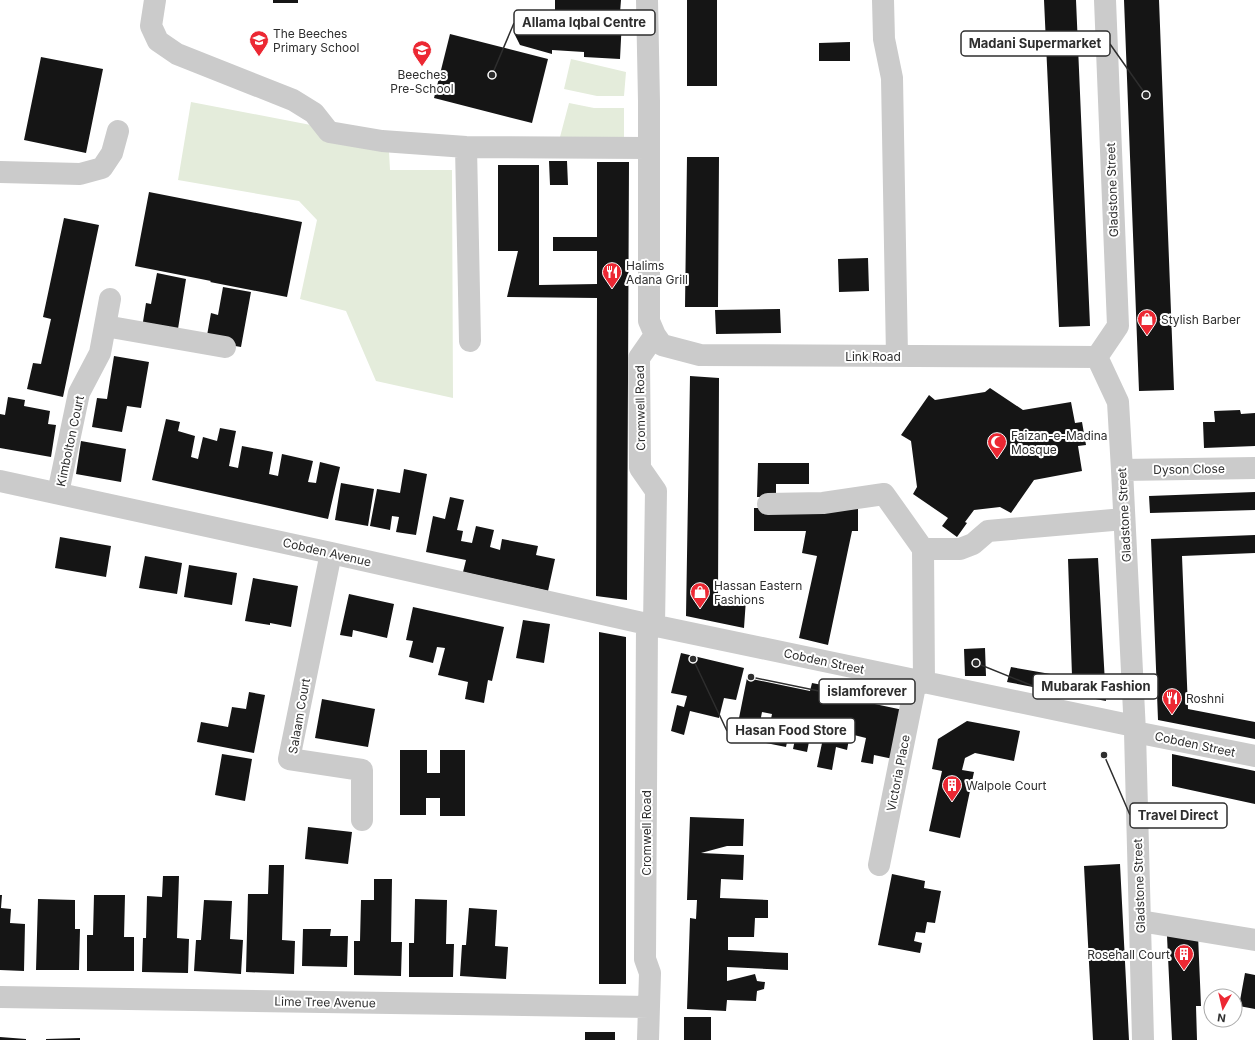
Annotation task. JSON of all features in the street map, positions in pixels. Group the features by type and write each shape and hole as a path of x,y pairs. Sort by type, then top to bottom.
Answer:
{"street":[{"path":"155,0 151,26 158,41 177,54 293,100 314,113 329,132 382,141 466,147 649,148"},
{"path":"648,0 649,322 655,335"},
{"path":"883,0 884,39 892,78 897,356"},
{"name":"Gladstone Street","path":"1105,0 1118,326 1097,357 1118,402 1134,729 1143,1040"},
{"path":"0,172 80,174 102,168 112,154 118,130"},
{"path":"466,147 470,341"},
{"name":"Kimbolton Court","path":"58,493 79,393 100,353 110,299"},
{"path":"105,326 225,347"},
{"name":"Link Road","path":"655,335 662,345 700,355 1097,357"},
{"name":"Cromwell Road","path":"648,1040 650,973 645,959 650,625 656,491 640,468 639,358 655,335"},
{"name":"Dyson Close","path":"1122,470 1255,468"},
{"name":"Cobden Avenue","path":"0,481 331,552 650,625"},
{"path":"768,504 823,502 884,494 923,549 960,549 973,544 988,531 1124,519"},
{"name":"Victoria Place","path":"879,865 920,682 923,549"},
{"name":"Salaam Court","path":"331,552 289,758 362,770 362,820"},
{"name":"Cobden Street","path":"650,625 920,682 1255,756"},
{"path":"1140,921 1255,940"},
{"name":"Lime Tree Avenue","path":"0,997 649,1008"}],"green space":[{"path":"571,59 626,72 624,96 597,96 564,89"},
{"path":"191,102 316,126 388,133 390,170 452,170 453,398 376,381 346,311 300,299 317,220 299,201 178,180"},
{"path":"569,103 594,108 624,108 624,138 560,137"}],"building":[{"path":"273,0 298,0 298,3 273,3"},
{"path":"555,0 621,0 620,13 555,11"},
{"path":"687,0 717,0 717,86 687,86"},
{"path":"1044,0 1076,0 1090,326 1059,327"},
{"path":"1124,0 1159,0 1174,390 1139,391"},
{"path":"583,16 622,19 620,59 584,57 584,52 552,50 552,54 520,45 514,33 555,35 555,24 583,26"},
{"path":"450,34 548,59 532,123 434,98"},
{"path":"850,42 850,61 819,61 819,43"},
{"path":"41,57 103,69 86,153 24,140"},
{"path":"687,157 719,157 718,307 685,307"},
{"path":"549,161 567,161 568,185 550,185"},
{"path":"597,162 629,162 627,600 596,596 597,298 507,297 518,251 498,251 498,165 539,165 539,285 597,284 597,251 553,251 553,237 597,237"},
{"path":"149,192 302,222 287,297 135,266"},
{"path":"64,218 99,225 63,397 27,389 33,363 41,364 51,319 43,317"},
{"path":"868,258 869,291 839,292 838,259"},
{"path":"157,273 186,279 177,335 142,328 146,303 151,304"},
{"path":"223,287 251,292 241,347 206,341 211,313 218,315"},
{"path":"780,309 781,333 716,334 715,310"},
{"path":"114,356 149,362 141,408 127,406 122,432 92,427 97,398 107,399"},
{"path":"690,376 719,378 718,599 746,599 744,628 686,616"},
{"name":"Faizan-e-Madina Mosque","path":"990,388 1023,410 1071,402 1075,423 1082,422 1086,445 1078,446 1082,471 1034,480 1011,513 1000,507 974,510 965,522 967,523 957,537 942,526 948,518 913,494 917,487 911,441 901,435 929,395 935,400 985,392"},
{"path":"8,397 25,400 24,406 50,411 48,424 56,425 51,457 0,448 0,414 5,415"},
{"path":"1240,410 1241,414 1255,413 1255,446 1204,448 1203,422 1215,422 1214,411"},
{"path":"166,419 180,422 178,431 195,436 191,457 198,459 203,437 217,441 220,428 236,431 229,466 238,468 242,446 273,452 269,474 278,476 282,454 313,461 308,482 316,483 320,462 340,467 328,519 152,480"},
{"path":"81,441 126,449 121,482 76,474"},
{"path":"758,463 809,463 809,484 776,484 776,497 757,497"},
{"path":"404,469 427,474 416,535 396,532 399,517 392,516 390,530 370,526 377,489 400,493"},
{"path":"341,483 374,489 368,526 335,520"},
{"path":"1255,492 1255,510 1150,513 1149,496"},
{"path":"450,497 464,500 457,530 463,531 461,541 472,543 476,526 494,530 490,547 500,550 502,539 538,546 536,555 555,559 548,591 463,572 466,560 426,552 433,516 445,519"},
{"path":"754,508 858,508 858,531 852,531 828,645 799,638 817,556 802,553 806,531 754,531"},
{"path":"1255,535 1255,553 1182,556 1188,709 1255,722 1255,739 1158,720 1151,539"},
{"path":"60,537 111,546 106,577 55,568"},
{"path":"145,556 182,563 177,594 139,588"},
{"path":"1098,558 1106,701 1007,682 1011,667 1062,676 1072,676 1068,559"},
{"path":"189,565 237,573 232,605 184,597"},
{"path":"253,578 298,586 291,627 270,623 270,625 245,621"},
{"path":"349,594 394,604 387,638 353,630 352,637 340,635"},
{"path":"413,607 504,627 492,681 488,680 484,703 465,699 468,682 438,675 445,648 437,647 433,663 409,657 413,641 406,640"},
{"path":"523,620 550,624 544,663 516,658"},
{"path":"599,632 626,637 626,984 599,984"},
{"path":"985,648 986,676 965,676 964,649"},
{"path":"681,653 744,668 736,700 724,698 719,718 690,711 684,735 671,731 677,705 684,707 687,696 671,693"},
{"path":"747,678 810,691 812,683 853,691 851,699 908,711 898,760 874,755 873,764 861,762 866,738 850,734 847,750 836,747 832,770 817,767 826,724 813,721 807,752 793,749 799,720 792,718 786,747 766,743 772,714 762,712 758,733 743,730 745,719 739,718"},
{"path":"249,692 265,695 254,753 197,742 201,722 228,727 232,707 246,709"},
{"path":"322,699 375,709 368,747 315,738"},
{"name":"Walpole Court","path":"967,721 1020,731 1014,761 975,753 965,758 962,770 974,772 960,838 929,831 942,771 932,769 938,739"},
{"path":"400,750 427,750 427,773 440,773 440,750 465,750 465,816 440,816 440,798 426,798 426,815 400,815"},
{"path":"222,754 252,759 245,801 215,795"},
{"path":"1172,754 1255,771 1255,804 1172,786"},
{"path":"690,817 744,819 743,846 727,846 701,853 744,855 743,880 721,879 720,898 768,900 768,918 755,918 754,937 728,937 728,950 788,953 788,970 727,967 727,981 755,974 757,981 765,982 764,989 757,991 756,1001 727,1000 726,1011 687,1009 690,918 696,919 697,900 687,900"},
{"path":"308,827 352,832 348,864 305,859"},
{"path":"1120,864 1129,1040 1093,1040 1084,866"},
{"path":"269,865 284,865 282,940 295,941 294,974 246,972 248,894 268,894"},
{"path":"892,874 925,881 924,888 941,891 935,923 927,922 925,933 916,932 914,941 922,943 920,953 878,945"},
{"path":"163,876 179,876 177,938 189,939 188,973 142,972 143,938 146,938 147,896 162,897"},
{"path":"374,879 392,879 391,942 402,942 401,976 354,975 354,941 360,941 361,900 374,900"},
{"path":"0,895 2,895 1,908 11,909 10,923 25,924 24,971 0,970"},
{"path":"94,895 125,895 124,937 134,937 134,971 87,971 87,935 93,935"},
{"path":"38,899 75,900 75,929 80,929 79,970 36,970"},
{"path":"415,899 447,900 446,944 454,944 453,977 409,977 409,943 414,943"},
{"path":"204,900 232,901 230,939 243,940 241,974 194,971 196,940 201,940"},
{"path":"469,908 497,910 495,946 508,947 506,979 460,976 462,945 466,945"},
{"path":"303,929 331,929 330,936 348,936 347,967 302,966"},
{"name":"Rosehall Court","path":"1198,935 1201,1006 1196,1006 1197,1040 1172,1040 1167,936"},
{"path":"1245,973 1255,975 1255,1009 1243,1007 1242,988"},
{"path":"684,1017 711,1017 711,1040 684,1040"},
{"path":"585,1032 615,1032 615,1040 585,1040"},
{"path":"0,1037 26,1039 26,1040 0,1040"},
{"path":"80,1038 80,1040 46,1040 46,1039"}],"place":[{"name":"The Beeches Primary School","path":"259,57"},
{"name":"Beeches Pre-School","path":"422,67"},
{"name":"Allama Iqbal Centre","path":"492,75"},
{"name":"Madani Supermarket","path":"1146,95"},
{"name":"Halims Adana Grill","path":"612,289"},
{"name":"Stylish Barber","path":"1147,336"},
{"name":"Faizan-e-Madina Mosque","path":"997,459"},
{"name":"Hassan Eastern Fashions","path":"700,609"},
{"name":"Hasan Food Store","path":"693,659"},
{"name":"Mubarak Fashion","path":"976,663"},
{"name":"islamforever","path":"751,677"},
{"name":"Roshni","path":"1172,715"},
{"name":"Travel Direct","path":"1104,755"},
{"name":"Walpole Court","path":"952,802"},
{"name":"Rosehall Court","path":"1184,971"}]}
